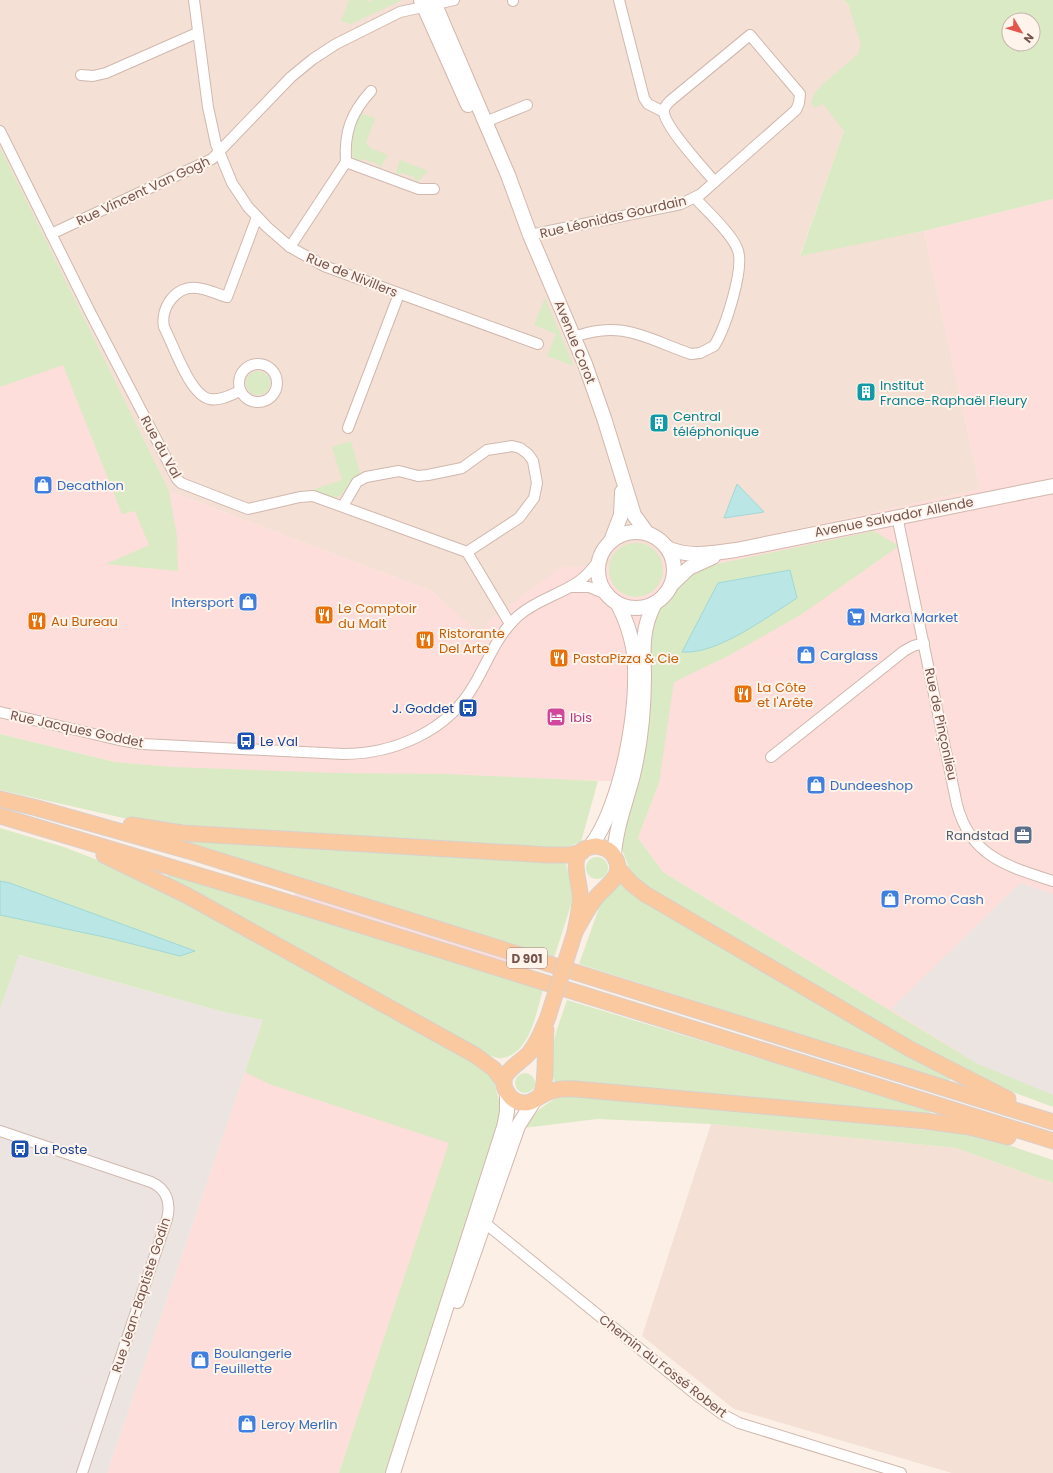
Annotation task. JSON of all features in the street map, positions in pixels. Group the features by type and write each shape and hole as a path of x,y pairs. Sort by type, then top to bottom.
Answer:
{"main road":[{"name":"D 901","path":"0,799 38,808 174,846 1053,1122"},
{"path":"38,808 72,812 137,827 182,833 548,855 570,855 586,850 605,848 631,883 645,894 910,1049 986,1089 1053,1118"},
{"name":"D 901","path":"0,816 40,827 1053,1141"},
{"path":"40,827 136,869 186,895 483,1060 494,1069 512,1098 519,1102 525,1103 559,1089 576,1089 970,1127 1053,1149"},
{"path":"506,1087 509,1069 519,1063 531,1052 548,1017 575,932 580,904 578,878 575,869 576,863 586,850"},
{"path":"575,932 592,902 615,878 616,861"},
{"path":"578,878 584,886 590,888 600,889 606,887"},
{"path":"537,1098 545,1087 544,1051 548,1017"},
{"path":"519,1063 527,1062 535,1065 541,1070 544,1077"}],"street":[{"name":"Rue de Nivillers","path":"194,0 197,33 211,124 219,153 232,183 258,217 290,247 324,266 538,344"},
{"name":"Rue Vincent Van Gogh","path":"51,234 212,159 283,85 313,59 336,44 407,10 428,3 454,0"},
{"path":"619,0 644,98 648,104 664,112 667,124 715,182"},
{"name":"Avenue Corot","path":"428,3 485,122 508,175 523,218 574,337 604,418 634,515 648,533"},
{"name":"Avenue Corot","path":"428,3 501,179 523,218"},
{"path":"81,75 93,76 106,74 197,33"},
{"name":"Rue Léonidas Gourdain","path":"530,235 681,204 695,198 796,110 800,94 750,36 670,101 666,105 664,112"},
{"path":"290,247 346,162 345,140 347,133 356,110 371,91"},
{"path":"485,122 527,105"},
{"name":"Rue du Val","path":"0,131 122,375 177,480 181,483 248,509 306,496 319,497 467,552"},
{"path":"346,162 419,189 434,189"},
{"path":"574,337 594,330 616,329 632,332 691,354 700,353 714,346 735,290 739,269 739,252 734,242 695,198"},
{"path":"240,391 215,399 205,398 196,391 164,327 163,315 170,300 185,289 197,288 227,297 258,217"},
{"path":"348,428 399,294"},
{"path":"344,506 357,482 366,477 399,471 418,476 428,475 462,468 487,450 512,446 520,448 528,454 533,461 537,483 534,498 519,518 467,552 510,624"},
{"name":"Avenue Corot","path":"610,541 622,511 623,499 619,470"},
{"name":"Avenue Salvador Allende","path":"667,548 678,553 692,555 736,550 897,516 1053,486"},
{"name":"Rue de Pinçonlieu","path":"897,516 960,816 970,836 982,850 1001,862 1053,881"},
{"path":"626,533 648,533 658,539 667,548 674,566 671,585 664,596 655,603 638,608 630,608 618,604 606,594 598,578 599,560 602,551 610,541 626,533"},
{"name":"Avenue Salvador Allende","path":"671,585 684,572 696,564 736,550"},
{"name":"Rue Jacques Goddet","path":"0,712 113,739 142,744 343,754 373,752 411,741 433,728 452,712 470,692 495,644 510,624 536,603 565,589 585,577 599,560"},
{"name":"Rue Jacques Goddet","path":"565,589 586,586 606,594"},
{"path":"616,861 617,829 637,755 643,698 643,637 647,619 655,603"},
{"path":"586,850 600,832 609,811 623,767 632,715 634,683 633,649 627,624 618,604"},
{"path":"771,757 904,651 913,646 924,643"},
{"path":"397,1473 479,1219 507,1117 506,1087"},
{"path":"393,1473 479,1219 518,1126 537,1098"},
{"name":"Rue Jean-Baptiste Godin","path":"0,1132 151,1182 160,1187 168,1201 167,1219 82,1473"},
{"name":"Chemin du Fossé Robert","path":"479,1219 699,1397 726,1417 739,1423 901,1473"}],"shaded area":[{"path":"0,0 844,0 876,41 800,255 924,231 980,489 635,565 491,619 480,635 431,591 169,491 0,147"},
{"path":"0,147 169,491 431,591 480,634 491,619 561,567 635,565 980,489 924,231 1053,199 1053,1096 978,1064 663,872 638,838 659,783 578,780 339,1473 107,1473 263,1020 323,782 115,762 0,734"},
{"path":"1020,883 1053,894 1053,1096 978,1064 891,1009"},
{"path":"0,950 224,1012 263,1020 107,1473 0,1473"},
{"path":"711,1124 956,1148 1053,1183 1053,1473 952,1473 734,1409 642,1336"}],"green space":[{"path":"349,0 365,0 371,2 372,0 402,0 351,24 341,21"},
{"path":"844,0 1053,0 1053,199 924,231 800,256 844,131 823,104 815,108 811,103 814,94 821,86 858,54 861,45 849,6"},
{"path":"359,113 375,118 366,143 372,149 388,155 380,168 378,164 363,159 358,162 353,157 352,137"},
{"path":"0,147 169,491 177,537 178,571 106,564 149,545 135,511 122,514 63,365 0,387"},
{"path":"400,160 428,171 416,183 414,177 401,173 395,176"},
{"path":"545,298 574,366 547,356 556,334 534,325"},
{"path":"258,371 267,374 270,383 267,392 258,395 249,392 246,383 249,374"},
{"path":"351,441 360,473 340,496 332,498 312,490 342,480 332,447"},
{"path":"874,531 899,546 802,614 728,656 674,682 659,783 638,838 663,872 978,1064 1053,1095 1053,1107 994,1085 939,1057 641,884 631,874 619,840 652,615 674,593 679,582 691,571 712,565"},
{"path":"636,543 646,545 655,551 661,560 663,570 661,580 655,589 646,595 636,597 626,595 617,589 611,580 609,570 611,560 617,551 626,545"},
{"path":"0,734 115,762 172,767 335,773 447,774 598,781 581,842 561,849 154,825 0,790"},
{"path":"0,828 64,847 155,882 480,1063 493,1079 503,1114 385,1473 339,1473 449,1143 269,1084 245,1072 263,1020 224,1012 19,955 0,1008"},
{"path":"163,837 565,861 572,885 571,905 554,958"},
{"path":"597,857 605,860 608,868 605,876 597,879 589,876 586,868 589,860"},
{"path":"168,872 543,990 530,1031 519,1049 512,1055 502,1058 493,1057 167,879"},
{"path":"622,882 951,1077 949,1082 579,964 600,905"},
{"path":"567,1000 930,1110 933,1118 556,1085 552,1075 552,1053"},
{"path":"525,1073 532,1076 535,1083 532,1090 525,1093 518,1090 515,1083 518,1076"},
{"path":"564,1094 978,1135 1053,1160 1053,1183 956,1148 711,1124 597,1119 524,1128 541,1108"}],"water":[{"path":"737,484 764,512 724,518"},
{"path":"790,570 797,598 757,624 726,641 711,648 682,652 718,583"},
{"path":"0,881 10,883 195,951 180,956 109,938 0,915"}],"place":[{"name":"Institut France-Raphaël Fleury","path":"866,392"},
{"name":"Central téléphonique","path":"659,423"},
{"name":"Decathlon","path":"43,485"},
{"name":"Intersport","path":"248,602"},
{"name":"Le Comptoir du Malt","path":"324,615"},
{"name":"Marka Market","path":"856,617"},
{"name":"Au Bureau","path":"37,621"},
{"name":"Ristorante Del Arte","path":"425,640"},
{"name":"Carglass","path":"806,655"},
{"name":"PastaPizza & Cie","path":"559,658"},
{"name":"La Côte et l'Arête","path":"743,694"},
{"name":"J. Goddet","path":"468,708"},
{"name":"Ibis","path":"556,717"},
{"name":"Le Val","path":"246,741"},
{"name":"Dundeeshop","path":"816,785"},
{"name":"Randstad","path":"1023,835"},
{"name":"Promo Cash","path":"890,899"},
{"name":"La Poste","path":"20,1149"},
{"name":"Boulangerie Feuillette","path":"200,1360"},
{"name":"Leroy Merlin","path":"247,1424"}]}
